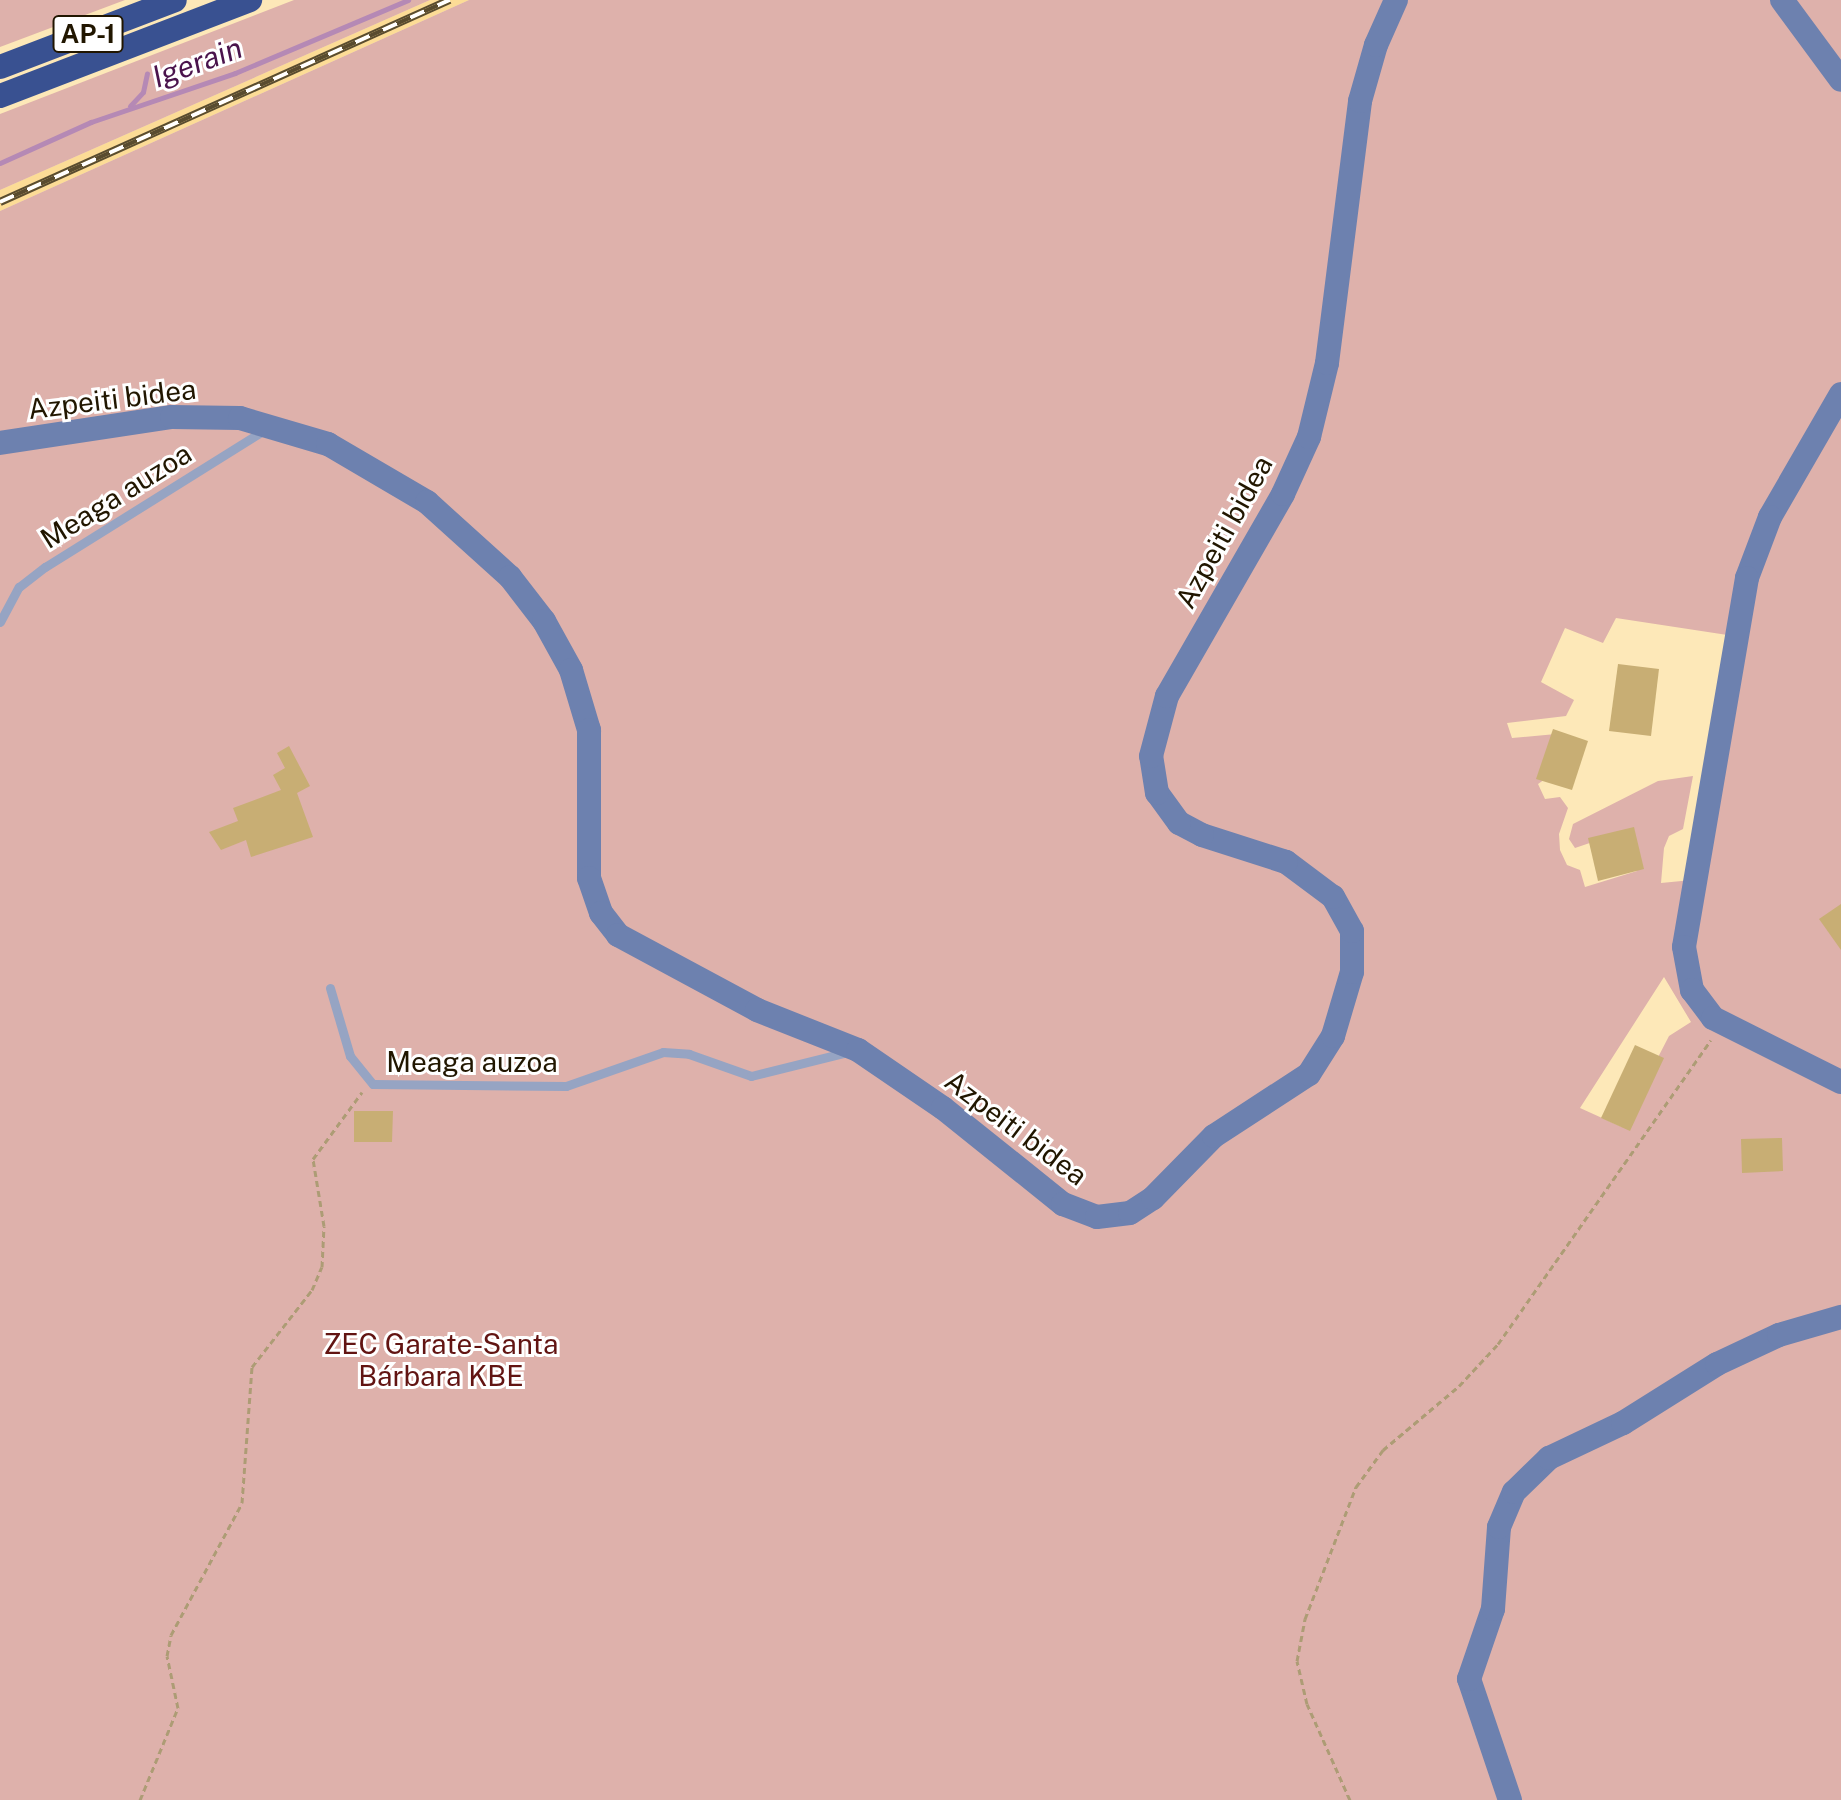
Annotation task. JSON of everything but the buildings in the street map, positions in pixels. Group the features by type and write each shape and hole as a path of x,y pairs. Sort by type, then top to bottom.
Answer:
{"highway":[{"name":"AP-1","path":"0,67 175,0"},
{"name":"AP-1","path":"0,96 250,0"}],"main road":[{"name":"Azpeiti bidea","path":"0,443 172,417 272,424 347,453 435,507 489,555 544,621 571,670 586,716 589,878 599,909 615,931 640,951 750,1006 858,1050 943,1108 1045,1194 1073,1210 1102,1217 1144,1205 1214,1136 1303,1079 1328,1047 1354,958 1344,914 1324,889 1293,865 1179,823 1155,789 1152,743 1167,696 1283,494 1309,437 1327,363 1360,101 1376,45 1396,0"},
{"path":"1782,0 1841,80"},
{"path":"1841,394 1766,527 1740,609 1684,937 1692,990 1702,1007 1722,1024 1841,1082"},
{"path":"1510,1800 1469,1679 1472,1656 1493,1609 1499,1527 1514,1492 1549,1458 1623,1423 1717,1364 1771,1338 1841,1317"}],"lane":[{"name":"Meaga auzoa","path":"0,622 19,587 52,562 272,424"},
{"name":"Meaga auzoa","path":"330,988 347,1051 369,1083 566,1086 650,1053 669,1051 751,1076 858,1050"}],"path":[{"path":"1350,1800 1307,1704 1297,1661 1305,1619 1356,1487 1383,1450 1459,1386 1505,1335 1722,1024"},
{"path":"140,1800 178,1708 169,1642 242,1503 252,1367 312,1290 322,1267 323,1218 313,1159 369,1083"}],"shaded area":[{"path":"430,0 469,0 0,211 0,190"}],"green space":[{"path":"0,0 125,0 0,47"},
{"path":"294,0 430,0 0,190 0,114"},
{"name":"ZEC Garate-Santa Bárbara KBE","path":"469,0 1841,0 1841,1800 0,1800 0,211","holes":["1616,618 1734,636 1692,880 1661,883 1664,848 1669,836 1683,829 1693,776 1658,781 1573,824 1569,839 1575,848 1625,831 1637,871 1585,887 1580,870 1567,865 1560,850 1559,834 1568,808 1560,797 1545,799 1538,784 1548,777 1556,734 1512,738 1507,723 1566,716 1574,700 1541,682 1565,628 1603,643","1664,977 1691,1022 1669,1036 1622,1127 1580,1108"]}],"waterway":[{"name":"Igerain","path":"0,163 91,122 235,73 408,0"},
{"path":"130,106 143,92 147,73"}],"railway":[{"path":"0,202 450,0"}]}
